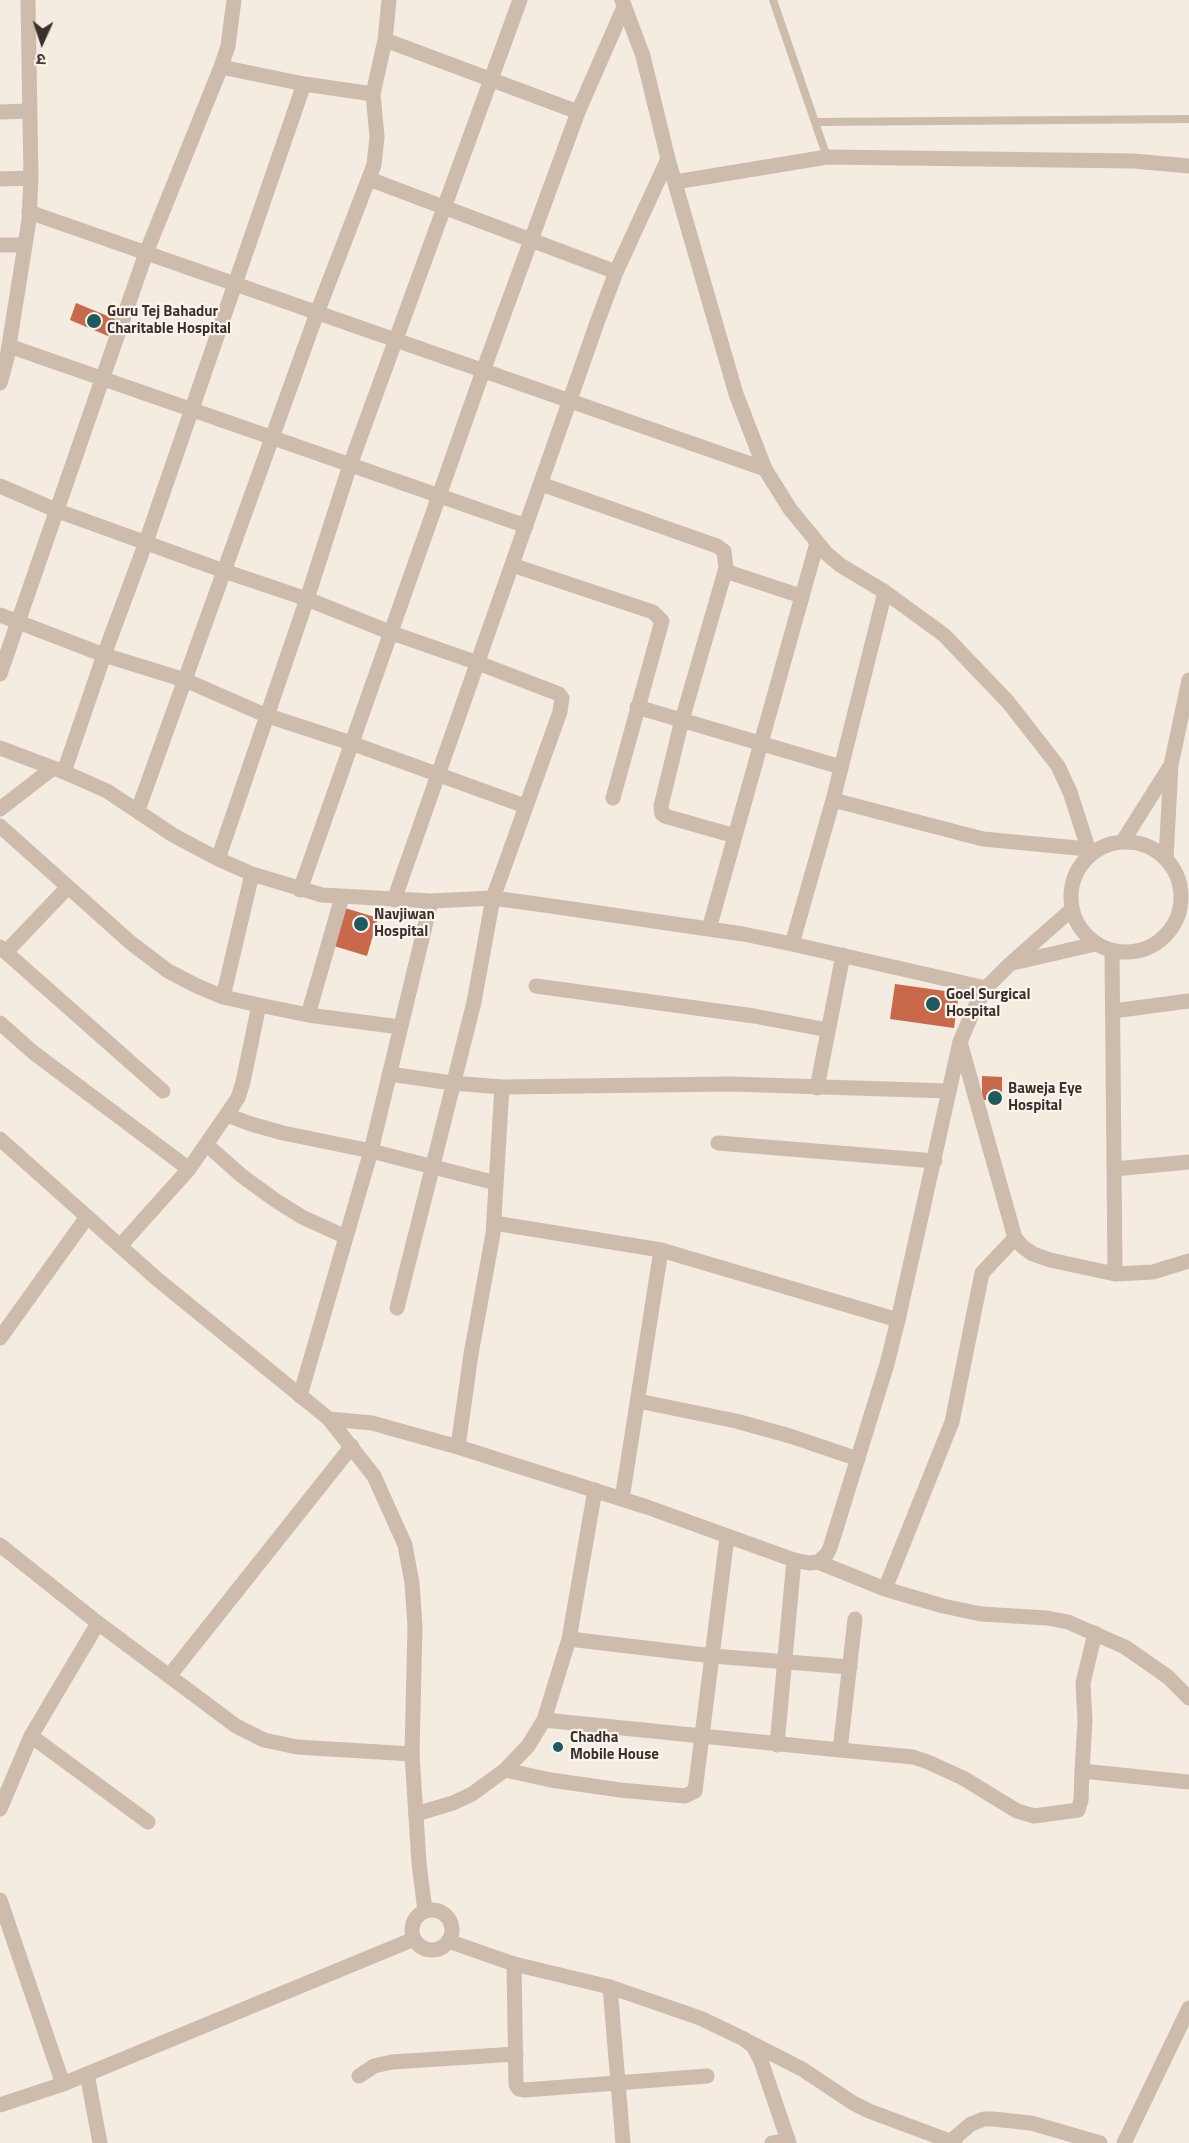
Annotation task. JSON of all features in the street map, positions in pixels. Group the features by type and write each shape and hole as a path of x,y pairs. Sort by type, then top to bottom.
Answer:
{"street":[{"path":"0,383 9,346 7,311 25,245 29,212 31,178 28,0"},
{"path":"0,674 146,253 221,67 228,46 234,0"},
{"path":"138,810 317,313 369,179 377,150 373,94 385,39 390,0"},
{"path":"218,859 350,465 520,0"},
{"path":"300,890 483,371 578,112 623,4"},
{"path":"623,4 643,56 668,159 735,394 765,468 790,509 817,543 840,564 885,592 944,635 1008,702 1058,766 1070,792 1089,851"},
{"path":"385,39 578,112"},
{"path":"221,67 304,84 373,94"},
{"path":"0,809 59,770 146,542 304,84"},
{"path":"0,112 29,111"},
{"path":"675,182 827,157 1134,162 1189,166"},
{"path":"394,900 616,272 668,159"},
{"path":"0,179 31,178"},
{"path":"369,179 616,272"},
{"path":"29,212 569,402 765,468"},
{"path":"0,245 25,245"},
{"path":"9,346 525,526"},
{"path":"541,484 717,546 724,551 725,571 682,720 661,806 662,814 735,836"},
{"path":"0,486 58,511 224,572 307,599 392,633 478,663 559,694 562,698 560,712 493,898 474,1002 397,1308"},
{"path":"709,929 817,543"},
{"path":"512,564 659,616 662,626 637,707 613,798"},
{"path":"725,571 801,596"},
{"path":"792,944 833,800 885,592"},
{"path":"0,615 104,655 185,680 266,715 525,806"},
{"path":"1166,858 1171,765 1189,680"},
{"path":"637,707 841,767"},
{"path":"0,748 107,791 173,835 218,859 252,874 300,890 342,897 394,900 493,898 709,929 792,944 986,988"},
{"path":"1123,841 1171,765"},
{"path":"833,800 983,839 1089,851 1109,843 1123,841 1142,843 1166,858 1182,888 1184,919 1154,946 1132,953 1112,951 1095,944 1079,928 1071,910 1074,875 1089,851"},
{"path":"0,826 131,943 168,971 223,997 308,1015 400,1027"},
{"path":"223,997 252,874"},
{"path":"68,886 3,949 163,1091"},
{"path":"308,1015 342,897"},
{"path":"300,1396 371,1150 431,901"},
{"path":"818,1562 830,1548 898,1320 960,1042 986,988 1071,910"},
{"path":"1010,964 1095,944"},
{"path":"1112,951 1115,1274"},
{"path":"817,1088 843,955"},
{"path":"536,986 754,1016 828,1030"},
{"path":"1113,1011 1189,1001"},
{"path":"120,1246 189,1169 238,1098 259,1005"},
{"path":"0,1023 64,1076 189,1169"},
{"path":"960,1042 1015,1238 1033,1254 1115,1274 1153,1272 1189,1261"},
{"path":"389,1074 502,1087 730,1084 949,1091"},
{"path":"458,1447 494,1223 502,1087"},
{"path":"227,1114 283,1133 371,1150 496,1183"},
{"path":"0,1139 157,1279 329,1419 374,1476 405,1545 412,1583 415,1626 412,1754 425,1911"},
{"path":"718,1143 934,1161"},
{"path":"207,1145 242,1176 275,1200 302,1217 346,1237"},
{"path":"1114,1169 1189,1162"},
{"path":"0,1338 87,1217"},
{"path":"494,1223 661,1250 898,1320"},
{"path":"885,1589 952,1422 982,1273 1015,1238"},
{"path":"622,1499 661,1250"},
{"path":"638,1401 736,1421 858,1459"},
{"path":"329,1419 372,1423 458,1447 622,1499 794,1560 818,1562 885,1589 943,1606 971,1612 1047,1618 1068,1622 1125,1647 1167,1677 1189,1698"},
{"path":"170,1675 352,1446"},
{"path":"416,1814 453,1803 472,1794 505,1770 528,1746 544,1720 569,1639 595,1490"},
{"path":"505,1770 551,1780 685,1796 695,1791 698,1784 727,1537"},
{"path":"0,1545 98,1623 236,1726 264,1740 297,1748 412,1754"},
{"path":"777,1745 794,1560"},
{"path":"840,1750 855,1619"},
{"path":"0,1809 31,1736 98,1623"},
{"path":"544,1720 913,1757 963,1778 1017,1811 1034,1816 1078,1810 1081,1800 1085,1721 1083,1683 1095,1633"},
{"path":"569,1639 783,1663 850,1667"},
{"path":"31,1736 148,1822"},
{"path":"1082,1771 1189,1782"},
{"path":"0,1900 63,2084"},
{"path":"425,1911 441,1913 448,1918 452,1926 452,1934 442,1947 426,1949 414,1938 413,1922 425,1911"},
{"path":"0,2105 63,2084 414,1938"},
{"path":"448,1941 514,1964 610,1988 700,2018 802,2069 869,2111 896,2123 953,2142 971,2124 993,2118 1031,2123 1100,2143"},
{"path":"514,1964 516,2085 521,2090 707,2076"},
{"path":"610,1988 623,2143"},
{"path":"1124,2143 1182,2040 1189,2008"},
{"path":"749,2043 761,2061 788,2142 772,2143"},
{"path":"359,2076 374,2066 392,2062 516,2054"},
{"path":"87,2074 100,2143"}],"lane":[{"path":"773,0 827,157"},
{"path":"815,122 1189,119"}],"building":[{"path":"76,303 115,319 108,336 70,320"},
{"path":"345,908 378,918 367,956 334,946"},
{"path":"895,984 959,993 954,1028 890,1019"},
{"path":"982,1076 1002,1077 1002,1100 982,1100"}],"place":[{"name":"Guru Tej Bahadur Charitable Hospital","path":"94,321"},
{"name":"Navjiwan Hospital","path":"361,924"},
{"name":"Goel Surgical Hospital","path":"933,1004"},
{"name":"Baweja Eye Hospital","path":"995,1098"},
{"name":"Chadha Mobile House","path":"558,1747"}]}
